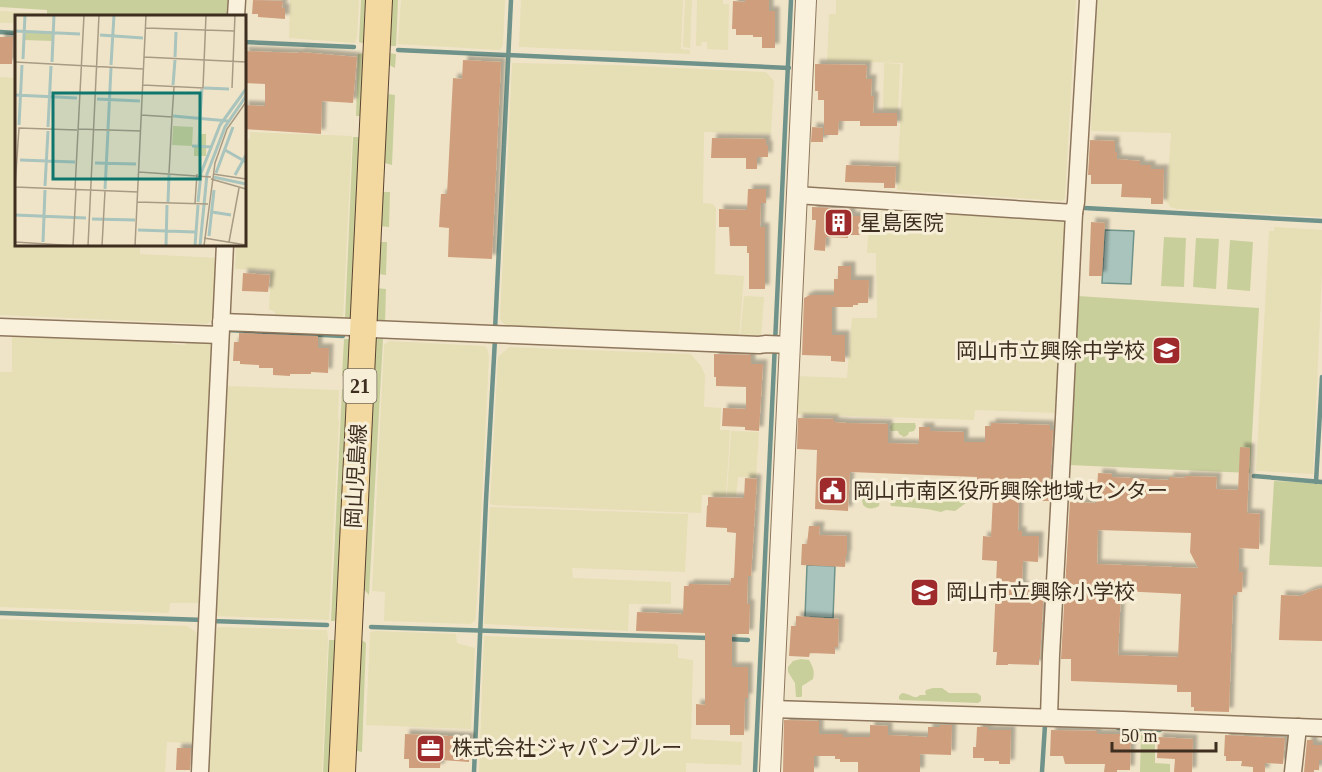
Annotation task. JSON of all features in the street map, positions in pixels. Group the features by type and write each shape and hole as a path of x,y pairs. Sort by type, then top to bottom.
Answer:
{"main road":[{"name":"岡山児島線","path":"342,772 379,0"}],"street":[{"path":"236,15 237,0"},
{"path":"770,772 780,345 796,195 806,0"},
{"path":"1049,717 1074,213 1088,0"},
{"path":"796,195 1074,213"},
{"path":"200,772 225,246"},
{"path":"0,327 363,327 780,345"},
{"path":"772,709 1049,717 1298,733 1322,728"},
{"path":"1293,772 1298,733"}],"shaded area":[{"path":"290,0 359,0 355,43 289,38"},
{"path":"401,0 505,0 501,49 398,44"},
{"path":"521,0 683,0 681,49 690,50 690,54 519,47"},
{"path":"685,0 692,0 690,48 683,47"},
{"path":"697,0 723,0 723,4 729,4 728,50 707,49 707,42 696,46"},
{"path":"836,0 1076,0 1065,198 1062,201 897,190 903,63 827,61 829,14 836,14"},
{"path":"1097,0 1322,0 1322,216 1170,207 1166,201 1171,133 1091,131"},
{"path":"0,11 44,13 44,15 15,15 15,23 0,23"},
{"path":"512,63 766,72 774,81 771,134 704,132 703,203 713,204 716,208 715,274 744,276 739,339 509,327 504,324 500,319"},
{"path":"884,63 900,64 898,111 883,110"},
{"path":"0,77 15,78 15,246 140,246 140,254 218,258 215,317 207,324 0,315"},
{"path":"250,132 352,136 343,319 275,316 275,312 269,309 271,270 235,269 236,246 246,246 246,140 250,139"},
{"path":"883,206 1067,219 1057,413 975,410 974,420 794,414 795,376 847,378 852,318 877,318 876,253 867,253 869,218 881,218"},
{"path":"1274,227 1322,230 1313,474 1256,471 1269,231 1274,231"},
{"path":"744,296 764,297 761,339 740,338"},
{"path":"19,333 172,339 172,344 186,345 186,340 209,342 212,346 203,603 170,603 169,613 0,607 0,372 12,372 12,336"},
{"path":"389,341 487,348 489,356 476,616 475,621 470,624 384,621 385,592 372,591 384,345"},
{"path":"509,347 691,354 705,375 704,407 721,408 720,430 730,430 726,496 702,495 701,513 492,505 490,503 498,357"},
{"path":"227,386 339,390 329,620 214,616"},
{"path":"731,431 759,432 756,478 738,477 736,496 727,495"},
{"path":"490,507 688,514 685,572 572,568 573,578 671,582 671,604 629,604 628,631 484,624"},
{"path":"0,619 187,626 196,632 201,640 193,742 167,742 165,772 0,772"},
{"path":"218,627 327,630 322,772 208,772 214,637"},
{"path":"370,632 456,634 457,643 475,648 471,729 366,725"},
{"path":"484,636 676,644 678,658 693,660 691,739 742,742 741,765 686,763 686,772 479,772"}],"green space":[{"path":"0,0 232,0 231,15 47,15 47,10 0,7"},
{"path":"361,0 371,0 365,116 356,116 358,54 364,53 367,45 359,42"},
{"path":"386,0 398,0 396,46 388,46 388,53 396,54 395,68 385,60"},
{"path":"395,95 392,165 381,162 384,96"},
{"path":"353,137 363,137 353,319 345,319"},
{"path":"383,192 390,192 389,227 376,226 379,195"},
{"path":"1164,237 1186,238 1184,287 1161,286"},
{"path":"1196,238 1219,239 1216,289 1193,287"},
{"path":"1230,240 1253,242 1250,291 1227,289"},
{"path":"378,242 387,242 386,275 377,274"},
{"path":"376,288 386,289 385,325 376,325"},
{"path":"1078,296 1259,308 1250,473 1069,465"},
{"path":"370,338 383,339 369,595 362,587"},
{"path":"344,339 355,339 353,368 342,376"},
{"path":"342,389 352,391 340,621 331,621"},
{"path":"892,423 915,423 916,427 904,437 898,431 891,431"},
{"path":"1274,481 1322,483 1322,567 1269,565"},
{"path":"924,489 939,489 941,494 954,495 964,490 970,491 970,500 955,511 941,512 891,506 889,500 895,495 912,502 915,495"},
{"path":"871,493 878,495 879,506 867,508 863,505 862,500"},
{"path":"329,640 340,640 334,772 323,772"},
{"path":"362,640 366,643 362,752 353,748 358,641"},
{"path":"809,660 814,676 802,686 802,696 796,697 795,683 788,672 788,667 793,661"},
{"path":"942,688 949,693 977,693 981,696 981,701 978,703 899,699 902,693 917,697 926,695 926,690"},
{"path":"1141,733 1155,733 1155,763 1170,764 1170,772 1140,772"}],"water":[{"path":"1105,230 1134,231 1131,284 1102,283"},
{"path":"807,565 835,566 833,618 805,617"}],"building":[{"path":"253,0 283,1 285,19 258,17 258,14 252,14"},
{"path":"745,0 769,0 769,11 775,11 775,48 762,48 762,37 736,35 736,29 732,29 733,1 745,2"},
{"path":"0,37 13,37 12,64 0,64"},
{"path":"246,51 300,52 357,57 353,103 322,101 321,134 246,129 246,105 265,106 265,84 246,83"},
{"path":"463,60 501,62 492,259 448,257 449,228 439,227 441,194 447,194 453,78 462,79"},
{"path":"815,64 867,65 866,79 872,79 873,113 897,113 897,126 860,126 860,121 839,121 838,135 824,135 824,100 818,100 818,91 815,91"},
{"path":"812,127 823,128 823,142 811,142"},
{"path":"712,138 766,139 768,157 757,157 757,169 746,169 746,158 711,158"},
{"path":"1090,140 1115,141 1117,159 1140,161 1140,165 1151,165 1151,169 1164,169 1163,204 1151,204 1151,198 1121,197 1122,184 1091,184 1091,175 1088,175"},
{"path":"846,165 896,167 895,188 884,188 884,183 845,182"},
{"path":"748,189 766,189 766,203 761,203 760,227 765,227 765,289 749,289 747,246 730,246 729,227 719,227 719,209 747,210"},
{"name":"星島医院","path":"812,207 851,209 851,216 864,216 863,235 848,235 848,238 826,237 825,251 814,250 816,220 812,220"},
{"path":"1091,222 1105,223 1102,276 1089,276"},
{"path":"838,266 851,266 851,280 869,280 868,303 858,303 853,307 832,307 832,335 845,335 845,362 831,361 831,356 802,355 804,298 810,295 834,295 834,279 838,279"},
{"path":"243,273 270,275 268,292 242,291"},
{"path":"239,333 318,336 318,348 329,348 328,373 273,375 273,368 259,368 259,365 240,364 240,361 233,361 234,342 239,342"},
{"path":"714,354 751,355 751,364 763,364 759,431 745,430 745,427 722,426 723,408 746,409 746,387 716,386"},
{"path":"798,418 888,424 888,443 919,444 919,427 930,427 930,431 964,432 964,442 985,442 985,426 991,426 991,423 1050,425 1050,430 1053,430 1049,501 1019,500 1018,531 1022,531 1022,536 1039,536 1038,562 1023,561 1022,586 1044,587 1039,665 996,665 997,652 993,652 997,561 982,560 983,536 991,537 993,495 977,494 977,477 850,472 848,511 815,509 817,450 797,449"},
{"path":"1240,447 1250,448 1247,513 1260,514 1259,549 1239,548 1239,572 1243,572 1242,592 1233,595 1229,712 1194,711 1194,707 1191,707 1191,692 1177,692 1177,685 1071,681 1071,659 1061,659 1070,500 1070,502 1096,503 1098,473 1112,474 1112,477 1169,480 1169,477 1185,478 1185,476 1217,477 1216,489 1238,490","holes":["1098,530 1191,533 1190,552 1198,568 1097,564","1121,591 1181,594 1178,657 1118,655"]},
{"path":"745,478 757,479 751,576 748,576 749,634 732,634 732,667 748,667 748,698 745,698 744,735 730,735 730,725 696,725 696,704 705,705 705,633 636,631 637,612 683,614 684,586 689,586 689,584 730,585 731,578 734,578 736,533 727,532 727,528 706,527 708,497 744,498"},
{"path":"809,526 820,526 819,535 847,536 845,567 801,565 802,544 807,544"},
{"path":"1322,588 1322,641 1279,640 1281,595 1300,596"},
{"path":"796,616 839,619 838,647 835,647 835,654 810,653 809,657 789,656 791,626 796,626"},
{"path":"784,720 819,721 819,734 843,734 843,737 870,737 870,725 888,726 888,735 928,737 928,727 952,725 951,755 920,754 920,772 858,772 858,762 840,762 840,759 835,759 835,756 814,756 814,772 783,772"},
{"path":"977,727 988,727 988,730 1011,730 1010,764 973,758"},
{"path":"1051,730 1131,734 1130,770 1104,772 1105,764 1065,764 1063,756 1050,756"},
{"name":"株式会社ジャパンブルー","path":"405,734 470,737 469,762 441,760 440,768 409,768 409,759 404,759"},
{"path":"1225,735 1285,738 1283,764 1265,763 1265,772 1253,772 1253,767 1241,766 1242,761 1226,761 1226,756 1224,756"},
{"path":"1158,737 1193,739 1192,772 1174,772 1175,759 1157,758"},
{"path":"1307,740 1313,740 1313,745 1322,745 1322,760 1319,760 1319,770 1314,770 1314,772 1304,772"},
{"path":"177,748 191,748 190,770 176,770"}],"waterway":[{"path":"495,330 511,0"},
{"path":"755,772 791,0"},
{"path":"0,32 15,33"},
{"path":"246,42 354,47"},
{"path":"398,50 789,68"},
{"path":"1085,208 1322,221"},
{"path":"226,332 226,330 343,336"},
{"path":"474,772 486,500 495,339 497,340"},
{"path":"1316,482 1322,377"},
{"path":"1254,476 1322,482"},
{"path":"0,613 204,620"},
{"path":"211,619 211,621 327,625"},
{"path":"371,627 709,638"},
{"path":"727,639 748,640"},
{"path":"1042,772 1045,725"},
{"path":"1118,728 1160,730"}],"place":[{"name":"星島医院","path":"839,223"},
{"name":"岡山市立興除中学校","path":"1166,351"},
{"name":"岡山市南区役所興除地域センター","path":"832,491"},
{"name":"岡山市立興除小学校","path":"925,592"},
{"name":"株式会社ジャパンブルー","path":"431,748"}]}
